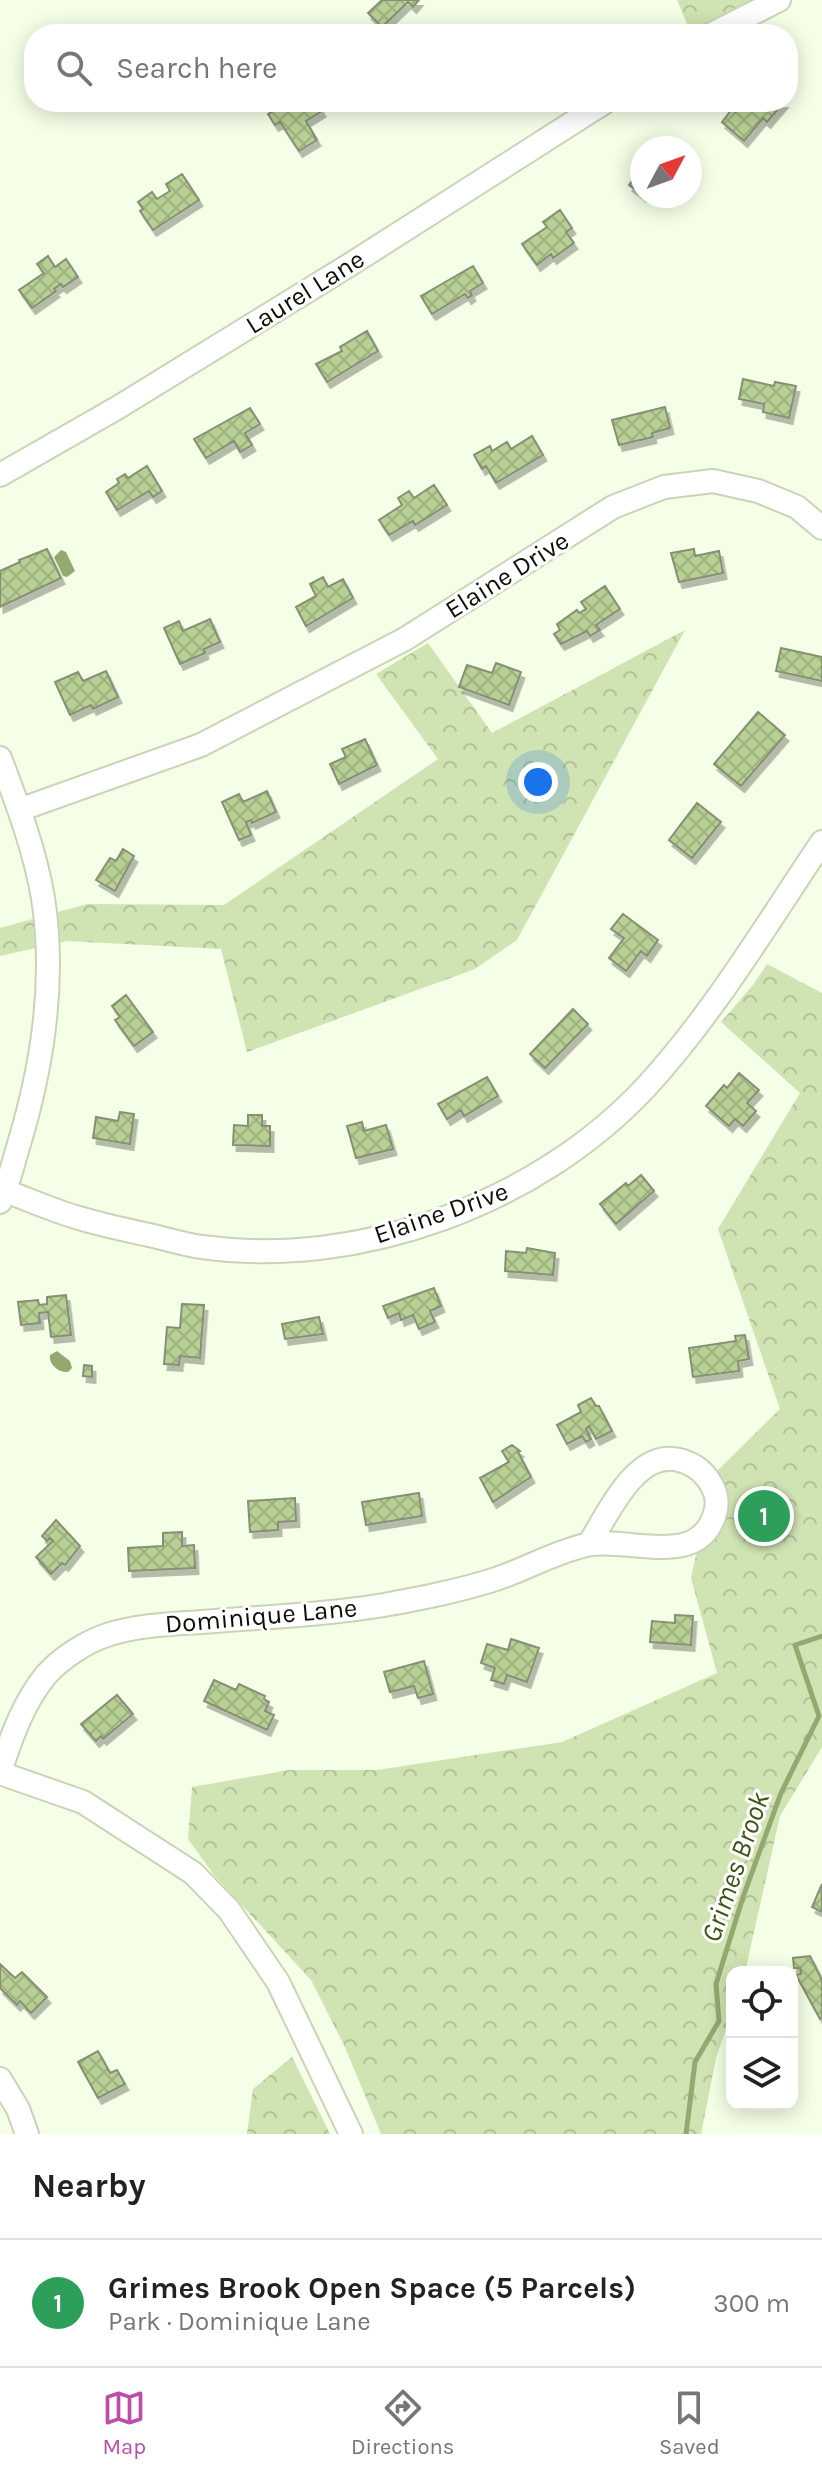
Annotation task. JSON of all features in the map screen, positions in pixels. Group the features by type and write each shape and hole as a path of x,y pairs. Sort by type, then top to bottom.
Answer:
{"street":[{"path":"732,24 779,0"},
{"name":"Laurel Lane","path":"0,475 117,408 351,264 589,112"},
{"name":"Elaine Drive","path":"19,810 201,745 405,639 613,507 664,487 713,481 758,491 797,507 822,528"},
{"path":"0,758 19,810 43,897 48,965 45,1036 30,1107 3,1197"},
{"name":"Elaine Drive","path":"3,1197 79,1219 201,1247 252,1251 316,1249 397,1232 474,1207 523,1184 564,1159 605,1127 645,1088 696,1029 822,842"},
{"name":"Dominique Lane","path":"0,1773 17,1723 48,1672 76,1650 107,1635 155,1626 363,1607 423,1598 495,1579 589,1544 677,1547 694,1542 709,1530 717,1511 715,1493 704,1472 688,1462 673,1458 654,1461 636,1472 589,1544"},
{"path":"0,1773 83,1802 193,1873 229,1910 278,1982 351,2134"},
{"path":"0,2079 18,2109 27,2134"}],"green space":[{"path":"677,0 779,0 732,24 687,24"},
{"path":"685,630 517,940 475,969 247,1052 221,949 67,941 0,956 0,928 87,904 224,905 438,759 376,674 428,643 492,733"},
{"path":"767,964 822,993 822,1747 780,1816 746,1966 726,1966 726,2029 716,2058 701,2134 381,2134 344,2045 311,1980 214,1875 188,1839 192,1787 289,1770 377,1770 562,1742 717,1673 691,1578 716,1472 780,1409 718,1229 800,1093 721,1022"},
{"path":"292,2057 330,2134 247,2134 253,2089"}],"shaded area":[{"path":"61,550 66,552 75,571 67,577 63,576 54,557"},
{"path":"57,1351 70,1361 72,1368 68,1372 52,1365 50,1355"}],"building":[{"path":"382,0 419,0 413,7 408,2 385,24 379,24 368,13"},
{"path":"320,112 306,121 317,140 299,151 280,122 275,125 268,114"},
{"path":"730,112 776,112 767,122 763,118 744,141 722,122"},
{"path":"182,174 199,200 153,230 140,211 143,209 138,202 152,192 157,199 170,191 166,184"},
{"path":"560,210 572,228 566,232 574,243 537,265 522,244 547,227 543,222"},
{"path":"48,256 55,267 66,259 78,277 63,287 61,284 32,308 19,290 44,273 37,264"},
{"path":"473,266 483,283 470,291 472,295 468,298 465,294 432,314 421,296"},
{"path":"367,331 378,351 327,382 316,364 342,351 340,347"},
{"path":"743,379 774,386 775,382 796,386 789,418 763,412 764,404 739,399"},
{"path":"665,407 670,428 652,433 653,437 619,445 612,420"},
{"path":"250,408 260,424 245,433 252,445 240,452 234,441 206,458 194,439"},
{"path":"532,436 543,455 496,483 486,466 482,469 474,455 490,446 492,451 507,442 511,449"},
{"path":"147,466 162,491 153,497 149,491 117,510 106,492 119,483 117,479 125,474 128,478"},
{"path":"434,485 447,505 415,525 413,521 389,535 379,520 402,505 398,498 409,491 414,498"},
{"path":"47,549 61,578 0,607 0,571"},
{"path":"694,549 695,556 719,551 723,573 679,582 671,553"},
{"path":"323,577 328,587 343,579 353,598 306,626 296,607 316,596 310,584"},
{"path":"605,586 620,609 596,625 600,630 590,636 587,631 561,644 554,634 560,630 557,624 577,610 579,613 586,609 581,602"},
{"path":"210,619 220,642 204,649 205,653 180,664 164,628 179,621 183,631"},
{"path":"781,648 822,657 822,681 776,671"},
{"path":"496,663 521,672 509,705 459,687 467,665 492,673"},
{"path":"106,671 118,697 93,709 91,705 70,715 55,682 78,672 83,681"},
{"path":"758,712 785,735 741,786 714,764"},
{"path":"365,739 377,765 339,784 330,764 346,757 342,749"},
{"path":"267,791 276,812 252,823 251,820 246,822 251,835 239,840 222,802 239,794 243,802"},
{"path":"697,803 721,822 692,858 669,840"},
{"path":"123,849 134,856 115,891 96,880 110,858 116,861"},
{"path":"623,914 658,940 647,956 641,951 626,971 609,958 624,938 611,929"},
{"path":"126,995 153,1032 134,1046 115,1020 120,1017 112,1006"},
{"path":"573,1009 588,1024 545,1068 530,1054"},
{"path":"739,1073 759,1090 747,1103 756,1111 743,1126 735,1119 729,1126 706,1106"},
{"path":"487,1077 498,1096 464,1116 461,1110 447,1119 438,1104"},
{"path":"120,1112 134,1114 130,1144 93,1138 96,1117 118,1121"},
{"path":"248,1115 262,1115 262,1126 270,1126 270,1146 233,1145 234,1125 248,1126"},
{"path":"362,1122 364,1131 386,1125 393,1149 356,1158 347,1126"},
{"path":"641,1175 654,1191 616,1224 600,1204"},
{"path":"527,1248 555,1253 553,1275 505,1271 506,1251 526,1253"},
{"path":"434,1288 441,1306 430,1311 435,1322 419,1329 413,1315 401,1320 399,1313 388,1318 383,1306"},
{"path":"66,1295 71,1335 51,1337 48,1312 39,1313 40,1323 21,1325 18,1302 38,1300 39,1305 47,1304 47,1297"},
{"path":"182,1304 204,1305 200,1358 180,1356 179,1365 164,1364 167,1327 180,1328"},
{"path":"319,1317 323,1334 285,1339 282,1324"},
{"path":"745,1335 749,1359 738,1361 739,1371 693,1377 689,1348 736,1341 735,1336"},
{"path":"84,1365 92,1366 92,1377 83,1376"},
{"path":"591,1398 599,1406 612,1431 596,1439 589,1426 586,1429 591,1439 586,1442 582,1436 567,1444 557,1425 581,1412 578,1405"},
{"path":"512,1445 520,1451 531,1477 493,1502 480,1478 509,1462 502,1451"},
{"path":"419,1493 422,1516 366,1525 362,1502"},
{"path":"295,1498 296,1521 278,1522 278,1530 250,1532 248,1501"},
{"path":"56,1520 80,1546 65,1565 62,1563 51,1574 36,1557 53,1541 50,1538 47,1541 42,1536"},
{"path":"182,1532 182,1546 194,1545 195,1568 129,1571 128,1548 163,1546 163,1533"},
{"path":"675,1615 693,1616 691,1645 650,1642 652,1621 675,1623"},
{"path":"511,1639 539,1648 527,1682 507,1675 504,1684 491,1680 495,1668 481,1663 487,1644 508,1650"},
{"path":"424,1661 433,1694 418,1698 414,1686 390,1692 384,1672"},
{"path":"214,1680 236,1690 239,1684 265,1696 264,1699 269,1702 265,1711 274,1715 267,1730 204,1701"},
{"path":"117,1695 133,1714 103,1739 101,1736 96,1741 81,1724"},
{"path":"822,1884 822,1912 812,1907"},
{"path":"810,1956 822,1980 820,2019 798,1979 800,1968 794,1966 793,1958"},
{"path":"0,1964 15,1978 22,1972 47,1997 31,2013 20,2001 17,2005 0,1988"},
{"path":"98,2051 110,2073 117,2070 125,2084 98,2098 78,2062"}],"waterway":[{"name":"Grimes Brook","path":"686,2134 695,2062 719,2021 716,1984 743,1897 781,1793 819,1716 795,1645 822,1636"}],"place":[{"name":"Grimes Brook Open Space (5 Parcels)","path":"764,1516"}]}
